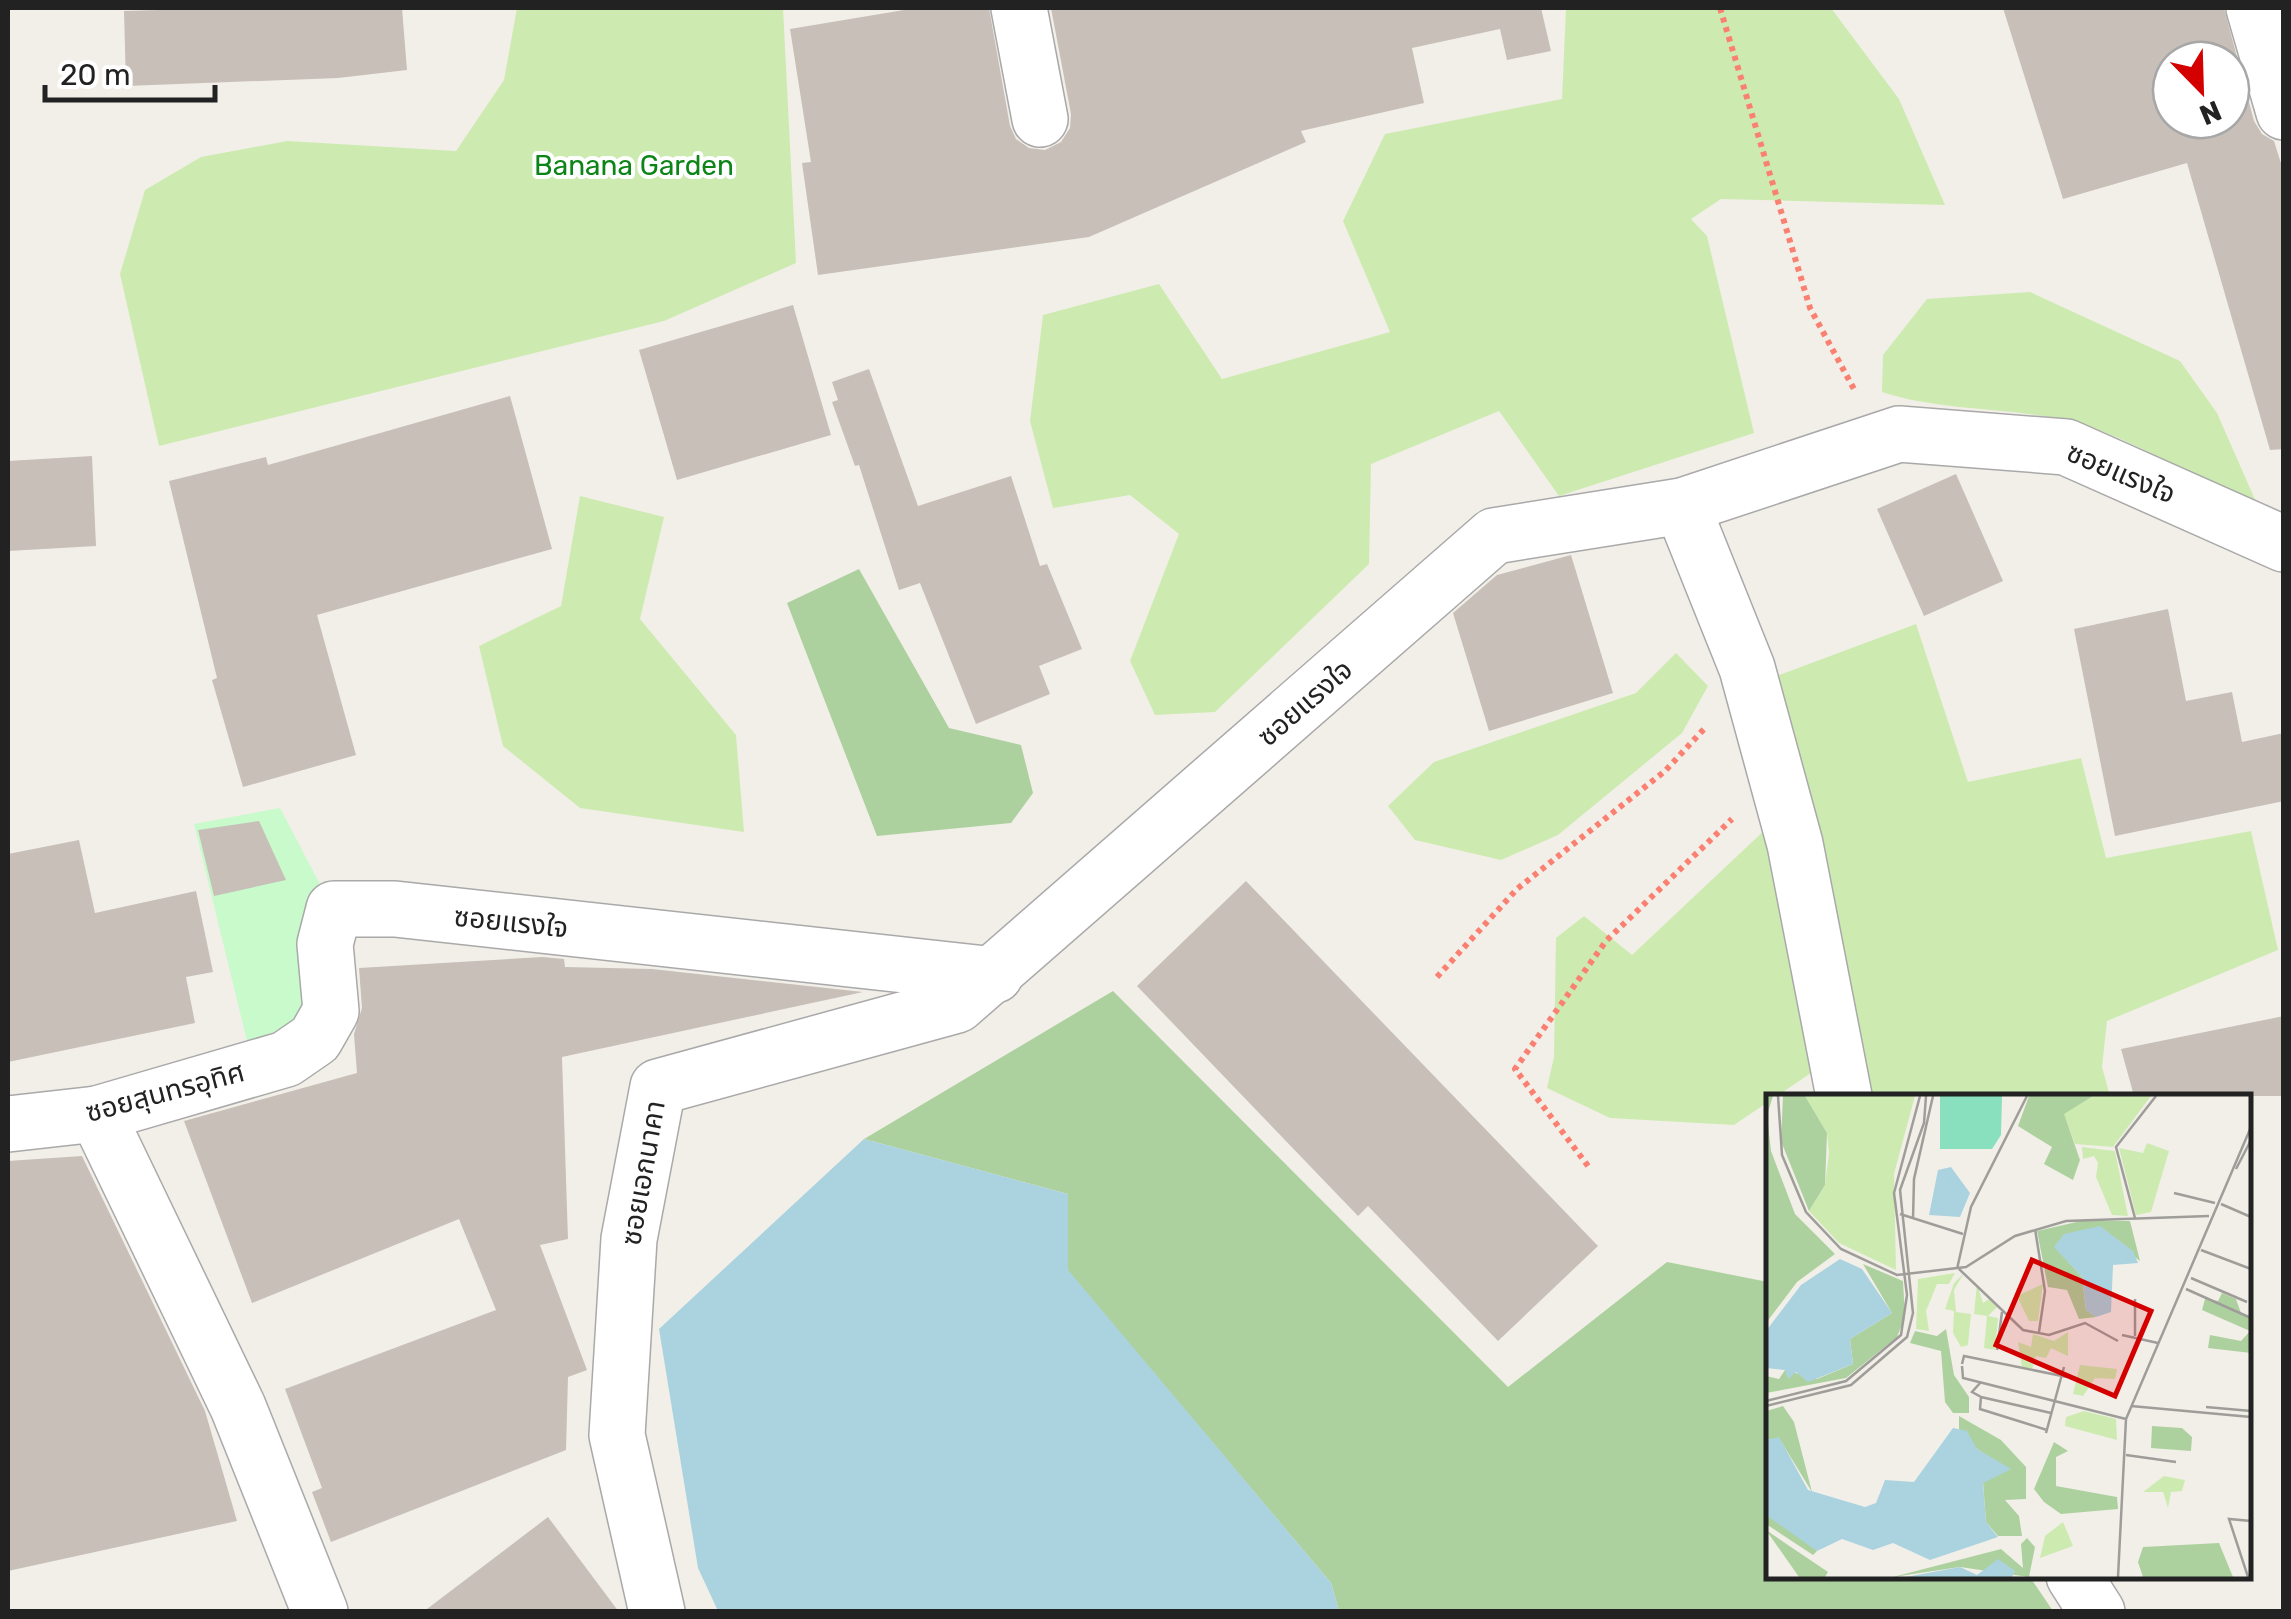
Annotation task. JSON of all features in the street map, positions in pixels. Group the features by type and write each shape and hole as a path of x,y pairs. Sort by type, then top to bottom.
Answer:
{"street":[{"path":"1019,8 1040,119"},
{"path":"2254,8 2284,112"},
{"name":"ซอยแรงใจ","path":"314,1039 331,1011 325,944 334,910 395,909 995,975 1494,536 1682,506 1899,434 2066,447 2284,544"},
{"path":"1682,506 1750,681 1794,844 1844,1094"},
{"name":"ซอยเอกนาคา","path":"657,1612 616,1435 629,1239 658,1088 957,1005 995,975"},
{"name":"ซอยสุนทรอุทิศ","path":"8,1124 97,1114 286,1059 314,1039"},
{"path":"97,1114 238,1407 320,1612"},
{"path":"2076,1579 2097,1612"}],"path":[{"path":"1720,8 1810,308 1867,413 1899,434"},
{"path":"1436,977 1518,889 1664,771 1750,681"},
{"path":"1588,1166 1515,1069 1606,941 1776,777"}],"green space":[{"name":"Banana Garden","path":"517,8 783,8 796,263 664,321 159,446 120,274 145,190 201,157 287,141 456,151 504,80"},
{"path":"1566,8 1831,8 1899,99 1945,205 1721,199 1691,219 1707,236 1754,433 1559,496 1499,411 1371,464 1369,564 1215,712 1155,715 1130,661 1179,534 1130,495 1053,508 1030,421 1043,315 1159,284 1222,379 1390,332 1343,221 1385,134 1562,99"},
{"path":"2030,292 2180,361 2217,413 2260,511 2101,431 2047,417 1936,404 1882,392 1883,355 1927,299"},
{"path":"580,496 664,517 640,619 736,735 744,832 580,808 503,746 479,646 561,606"},
{"path":"859,569 949,728 1021,745 1033,793 1011,823 877,836 787,603"},
{"path":"1916,624 1968,782 2081,758 2106,858 2251,831 2278,950 2107,1021 2102,1067 2109,1094 1866,1094 1766,680"},
{"path":"1676,653 1708,686 1682,733 1558,835 1501,860 1415,840 1388,806 1434,762 1636,693"},
{"path":"280,808 324,892 321,1006 249,1049 194,824"},
{"path":"1769,826 1795,932 1811,1073 1780,1094 1766,1094 1766,1103 1734,1125 1610,1118 1547,1088 1554,1057 1556,938 1584,916 1632,955"},
{"path":"1113,991 1508,1387 1667,1262 1766,1282 1766,1579 2031,1579 2053,1611 1339,1611 1331,1583 1067,1270 1068,1194 864,1139"}],"water":[{"path":"864,1139 1068,1194 1068,1270 1331,1583 1339,1611 718,1611 698,1568 659,1329"}],"building":[{"path":"402,8 407,70 338,78 126,86 124,11"},
{"path":"916,8 989,8 1010,126 1016,139 1029,148 1045,150 1061,142 1070,128 1071,114 1051,8 1541,8 1551,51 1507,60 1500,29 1412,48 1424,103 1301,131 1306,142 1089,237 818,275 802,163 811,162 790,29"},
{"path":"2003,8 2224,8 2232,40 2151,40 2151,140 2251,140 2251,110 2262,134 2274,141 2284,173 2284,449 2270,450 2187,163 2063,199"},
{"path":"793,305 831,435 677,480 639,350"},
{"path":"869,369 918,506 1011,476 1040,566 1047,564 1082,649 1039,666 1050,694 976,724 920,583 899,590 859,465 855,466 832,402 838,400 832,382"},
{"path":"510,396 552,549 317,615 356,755 243,787 212,680 217,678 169,481 266,457 268,465"},
{"path":"92,456 96,546 8,551 8,461"},
{"path":"1956,474 2003,581 1924,616 1877,509"},
{"path":"1571,555 1613,693 1489,731 1453,613 1497,575"},
{"path":"2168,609 2186,701 2232,692 2242,742 2284,733 2284,801 2115,836 2074,629"},
{"path":"259,821 286,880 214,896 198,830"},
{"path":"79,840 95,913 196,891 213,972 186,977 195,1023 8,1062 8,854"},
{"path":"1246,881 1598,1246 1498,1341 1368,1206 1358,1216 1137,986"},
{"path":"564,959 565,967 652,969 863,992 562,1057 568,1239 540,1245 587,1370 568,1377 566,1450 331,1542 312,1492 322,1488 285,1389 496,1310 459,1219 252,1303 184,1121 357,1073 354,1034 362,1008 359,968"},
{"path":"2284,1016 2284,1096 2133,1094 2121,1049"},
{"path":"82,1156 205,1411 237,1521 8,1571 8,1161"},
{"path":"548,1517 619,1612 423,1612"}]}
